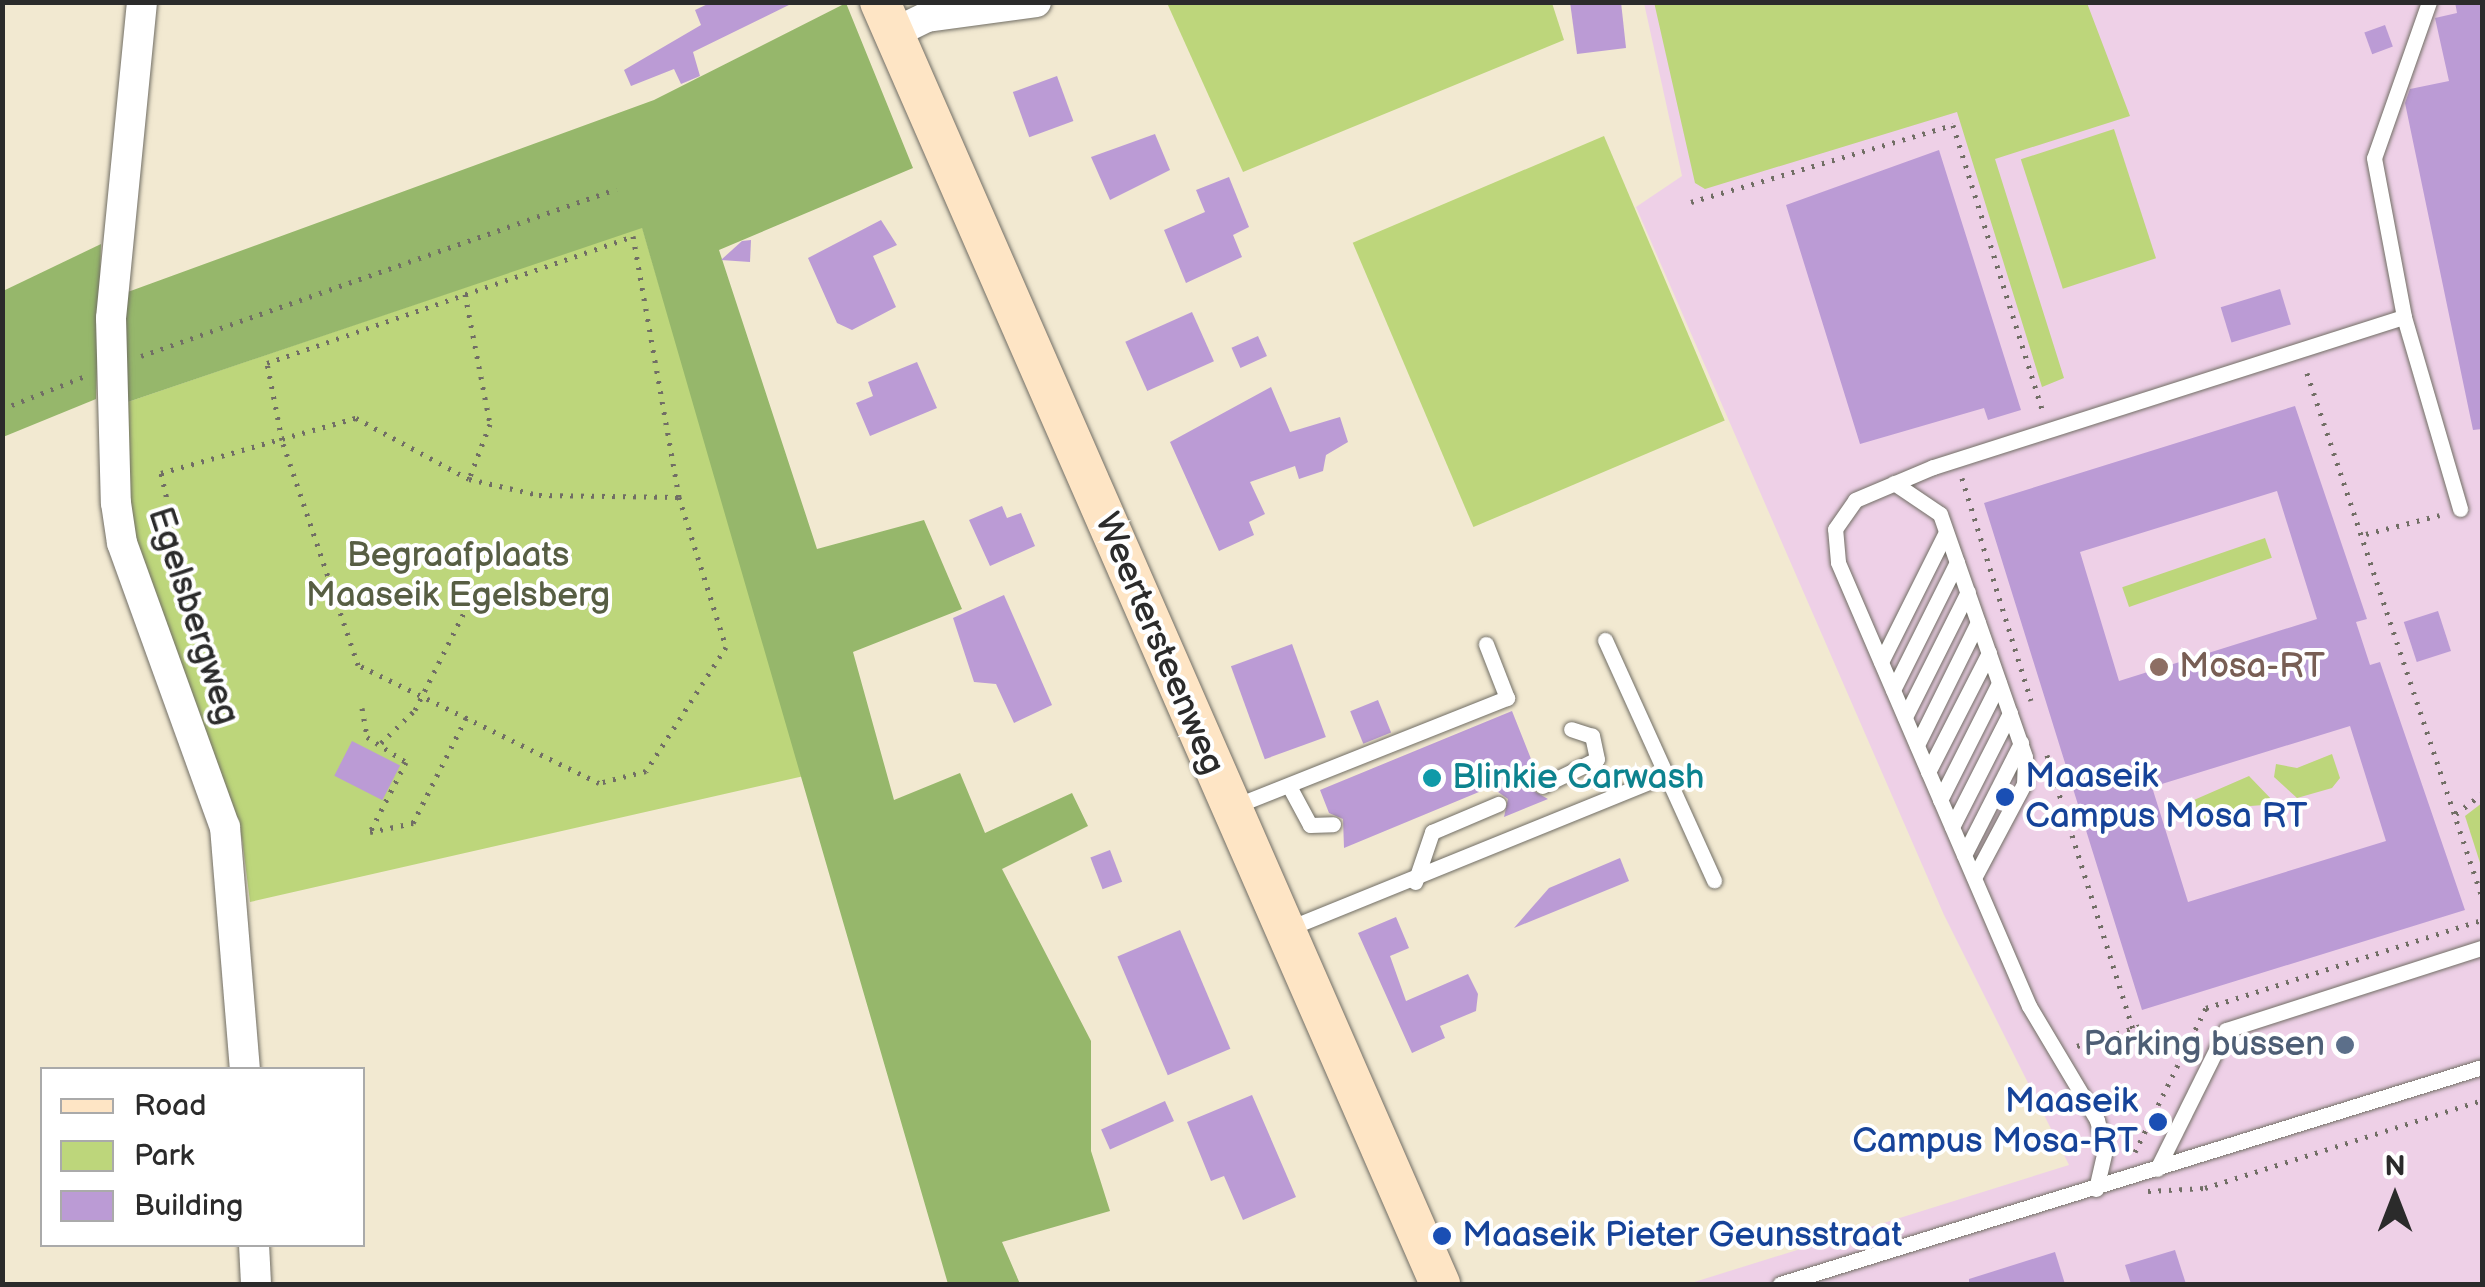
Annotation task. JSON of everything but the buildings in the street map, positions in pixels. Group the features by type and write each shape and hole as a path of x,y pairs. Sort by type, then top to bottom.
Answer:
{"main road":[{"name":"Weertersteenweg","path":"887,18 1440,1284"}],"street":[{"name":"Egelsbergweg","path":"142,2 110,367 122,542 236,877 245,1067"},
{"path":"887,18 927,18 1036,2"},
{"path":"254,1247 256,1284"}],"lane":[{"path":"2429,2 2374,158 2404,317 2460,509"},
{"path":"2096,1189 2103,1138 1974,878 1881,662 1834,545 1843,512 1894,482 2404,317"},
{"path":"1894,482 1928,498 1946,532 2020,743 2024,784 1974,878"},
{"path":"1881,662 1946,532"},
{"path":"1893,690 1957,562"},
{"path":"1905,717 1968,592"},
{"path":"1916,745 1978,622"},
{"path":"1605,640 1714,880"},
{"path":"1230,808 1507,698 1486,644"},
{"path":"1928,772 1988,653"},
{"path":"1940,800 1999,683"},
{"path":"1952,827 2010,713"},
{"path":"1542,786 1595,763 1592,736 1570,728"},
{"path":"1964,855 2020,743"},
{"path":"1284,931 1415,882 1666,775"},
{"path":"1289,786 1310,824 1334,824"},
{"path":"1415,882 1432,832 1498,804"},
{"path":"2157,1169 2226,1030 2482,948"},
{"path":"1780,1284 2482,1067"}],"path":[{"path":"1690,202 1954,125 2040,406"},
{"path":"2,409 110,367 616,189"},
{"path":"633,236 679,497 726,647 646,771 599,782 358,665 282,440 267,363 465,294 633,236"},
{"path":"465,294 490,424 469,479"},
{"path":"2296,376 2314,371 2482,897"},
{"path":"171,517 160,473 356,418 469,479 539,495 679,497"},
{"path":"1980,472 1962,478 2034,710"},
{"path":"2366,534 2460,509"},
{"path":"381,743 421,696 479,583"},
{"path":"362,708 368,737 406,762 370,832 413,823 467,717"},
{"path":"2045,747 2133,1028"},
{"path":"2456,814 2482,794"},
{"path":"2057,1052 2141,1026"}],"shaded area":[{"name":"Mosa-RT","path":"1644,3 2482,3 2482,1284 1688,1284 2069,1165 1944,915 1636,207 1682,176"}],"green space":[{"path":"1654,2 2087,3 2130,116 1995,159 2064,378 2042,387 1957,112 1705,189 1695,183"},
{"path":"846,3 913,168 719,250 817,549 924,520 962,609 853,652 894,800 960,773 985,833 1072,793 1088,826 1002,869 1091,1041 1091,1151 1110,1211 1002,1242 1020,1284 948,1284 642,228 116,406 125,293 654,100"},
{"path":"1167,3 1552,3 1564,40 1243,172"},
{"path":"2114,129 2156,258 2063,289 2021,159"},
{"path":"1604,136 1725,420 1473,527 1353,243"},
{"name":"Begraafplaats Maaseik Egelsberg","path":"642,227 804,776 250,902 242,838 136,552 116,406"},
{"path":"101,244 96,399 3,437 3,291"},
{"path":"2265,538 2272,558 2129,607 2122,587"},
{"path":"2332,754 2340,778 2332,788 2297,798 2274,777 2276,764 2297,768"},
{"path":"2249,776 2276,804 2238,807 2222,824 2192,821 2187,803"},
{"path":"2482,803 2482,869 2465,816"}],"place":[{"name":"Mosa-RT","path":"2159,667"},
{"name":"Blinkie Carwash","path":"1432,778"},
{"name":"Maaseik Campus Mosa RT","path":"2005,797"},
{"name":"Parking bussen","path":"2345,1045"},
{"name":"Maaseik Campus Mosa-RT","path":"2158,1122"},
{"name":"Maaseik Pieter Geunsstraat","path":"1442,1236"}]}
